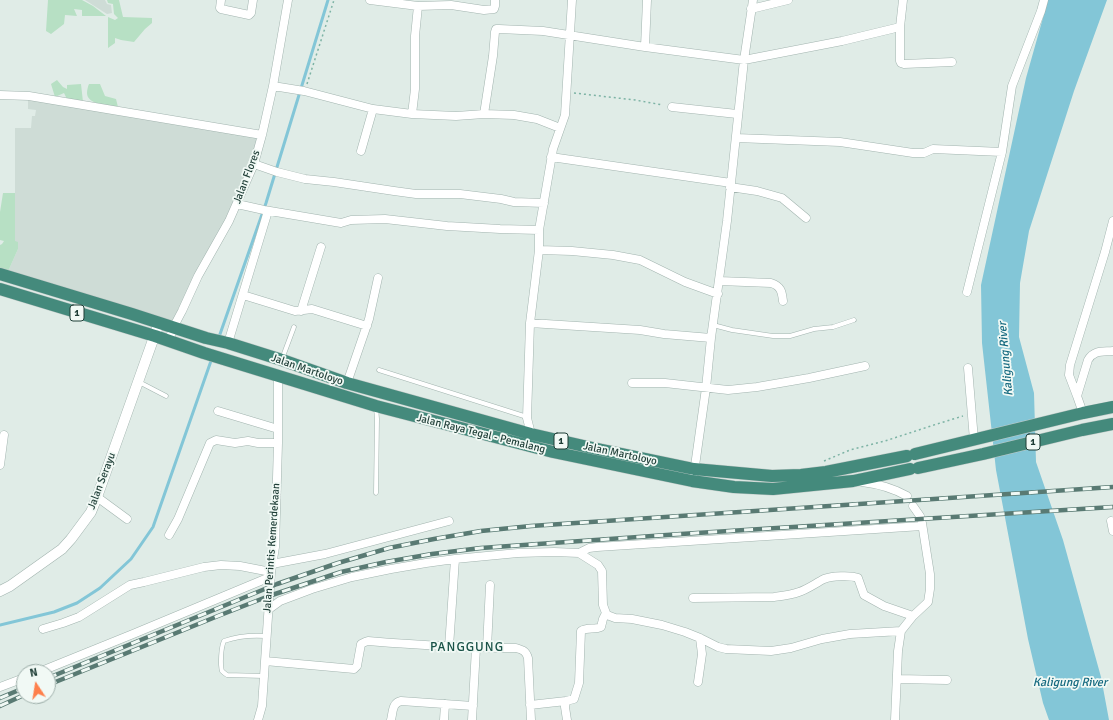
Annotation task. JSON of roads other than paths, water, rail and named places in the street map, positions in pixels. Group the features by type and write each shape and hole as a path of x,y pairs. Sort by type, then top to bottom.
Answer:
{"highway":[{"name":"1","path":"0,274 226,343"},
{"name":"1","path":"0,289 155,336"},
{"name":"Jalan Raya Tegal - Pemalang","path":"155,336 232,362 376,406 553,452 692,481 734,487 773,489 826,472 853,481 983,454 1113,424"},
{"name":"Jalan Martoloyo","path":"226,343 282,360 347,383 530,434 694,469 772,476 801,475 826,472 911,455 977,439"},
{"path":"278,376 282,360"},
{"name":"1","path":"977,439 1113,407"}],"street":[{"path":"221,0 221,9 249,14 251,13 253,0"},
{"name":"Jalan Flores","path":"169,341 173,328 198,276 229,221 254,164 273,86 288,0"},
{"path":"370,0 418,6 452,5 484,10 494,9 494,0"},
{"path":"530,434 527,418 530,323 539,250 539,230 551,157 565,114 572,0"},
{"path":"645,47 647,0"},
{"path":"692,481 718,294 736,138 737,114 753,0"},
{"path":"751,9 788,0"},
{"path":"903,0 900,28 901,63 952,62"},
{"path":"967,292 1002,152 1012,86 1044,0"},
{"path":"412,114 415,89 415,36 418,6"},
{"path":"484,114 493,56 495,32 496,30 504,28 543,31 645,47 744,60 900,28"},
{"path":"273,86 304,91 373,109 412,114 456,116 484,114 514,115 537,119 560,128"},
{"path":"0,95 30,96 262,135"},
{"path":"672,107 737,114"},
{"path":"361,151 373,109"},
{"path":"736,138 840,142 913,153 924,153 933,149 1002,152"},
{"path":"551,157 730,185 757,191 782,198 806,218"},
{"path":"254,164 305,180 334,182 394,192 416,194 460,194 514,202 544,203"},
{"path":"237,204 255,209 341,223 352,220 385,219 446,226 539,230"},
{"path":"226,343 243,295 266,211"},
{"path":"1078,396 1069,375 1070,365 1105,252 1113,221"},
{"path":"301,311 321,247"},
{"path":"539,250 572,251 613,255 640,260 685,282 718,294"},
{"path":"347,383 367,326 378,278"},
{"path":"719,281 771,283 780,288 783,301"},
{"path":"243,295 295,311 312,309 367,326"},
{"name":"Jalan Serayu","path":"0,591 10,586 62,549 91,512 155,336 154,322"},
{"path":"530,323 640,330 664,334 711,338"},
{"path":"1079,414 1078,396 1088,360 1091,355 1096,352 1113,351"},
{"path":"632,383 665,383 728,390 757,387 809,378 865,366"},
{"path":"968,368 972,414 977,439"},
{"name":"Jalan Perintis Kemerdekaan","path":"258,720 262,706 271,571 275,547 278,376"},
{"path":"218,411 278,429"},
{"path":"0,464 4,435"},
{"path":"170,535 178,520 210,443 216,440 235,443 248,441 258,443 278,443"},
{"path":"853,481 872,483 894,489 907,496"},
{"path":"97,497 127,519"},
{"path":"895,720 898,648 901,630 928,602 930,589 930,574 921,522 913,506"},
{"path":"56,665 127,637 271,571 325,554 449,521"},
{"path":"1111,521 1113,531"},
{"path":"269,609 280,601 312,589 352,577 455,559 518,553 579,553 589,548 597,547 921,522"},
{"path":"579,553 598,565 602,571 603,605 607,615 615,618 632,619 662,625 700,638 726,650 771,651 791,648 822,639 850,634 901,630"},
{"path":"449,647 455,559"},
{"path":"42,629 79,617 130,585 204,567 240,566 271,571"},
{"path":"693,598 786,596 799,592 825,579 854,576 858,578 864,595 884,606 913,616"},
{"path":"487,648 490,586"},
{"path":"530,705 574,699 579,683 579,651 581,631 598,628 601,626 606,613"},
{"path":"698,682 702,654 700,638"},
{"path":"266,661 354,668 357,666 360,647 364,642 409,643 449,647 516,648 527,653 531,720"},
{"path":"472,720 476,648"},
{"path":"897,679 947,680"},
{"path":"0,687 16,681"},
{"path":"391,720 394,704 405,700 473,706"},
{"path":"566,701 565,707 567,720"},
{"path":"444,720 445,704"}],"lane":[{"path":"713,325 732,330 773,336 790,336 814,329 833,327 854,320"},
{"path":"282,360 294,327"},
{"path":"379,370 527,418"},
{"path":"139,382 166,396"},
{"path":"376,406 376,493"},
{"path":"264,676 227,675 223,672 222,668 221,646 224,641 230,639 249,635 267,636"}],"water":[{"name":"Kaligung River","path":"1048,0 1107,0 1074,91 1029,231 1020,283 1019,337 1034,393 1036,462 1063,540 1101,677 1109,720 1049,720 1043,703 1028,639 996,470 982,343 981,285 1026,78"}],"waterway":[{"path":"219,337 266,203 328,0"},
{"path":"0,625 54,612 77,603 100,588 131,559 153,527 212,358"}],"railway":[{"path":"56,675 277,584 338,563 389,548 434,539 481,531 531,526 1113,487"},
{"path":"56,682 269,596 341,572 432,554 481,548 681,534 1113,507"},
{"path":"0,698 16,691"},
{"path":"0,706 16,699"}],"district":[{"name":"PANGGUNG","path":"467,648"}]}
